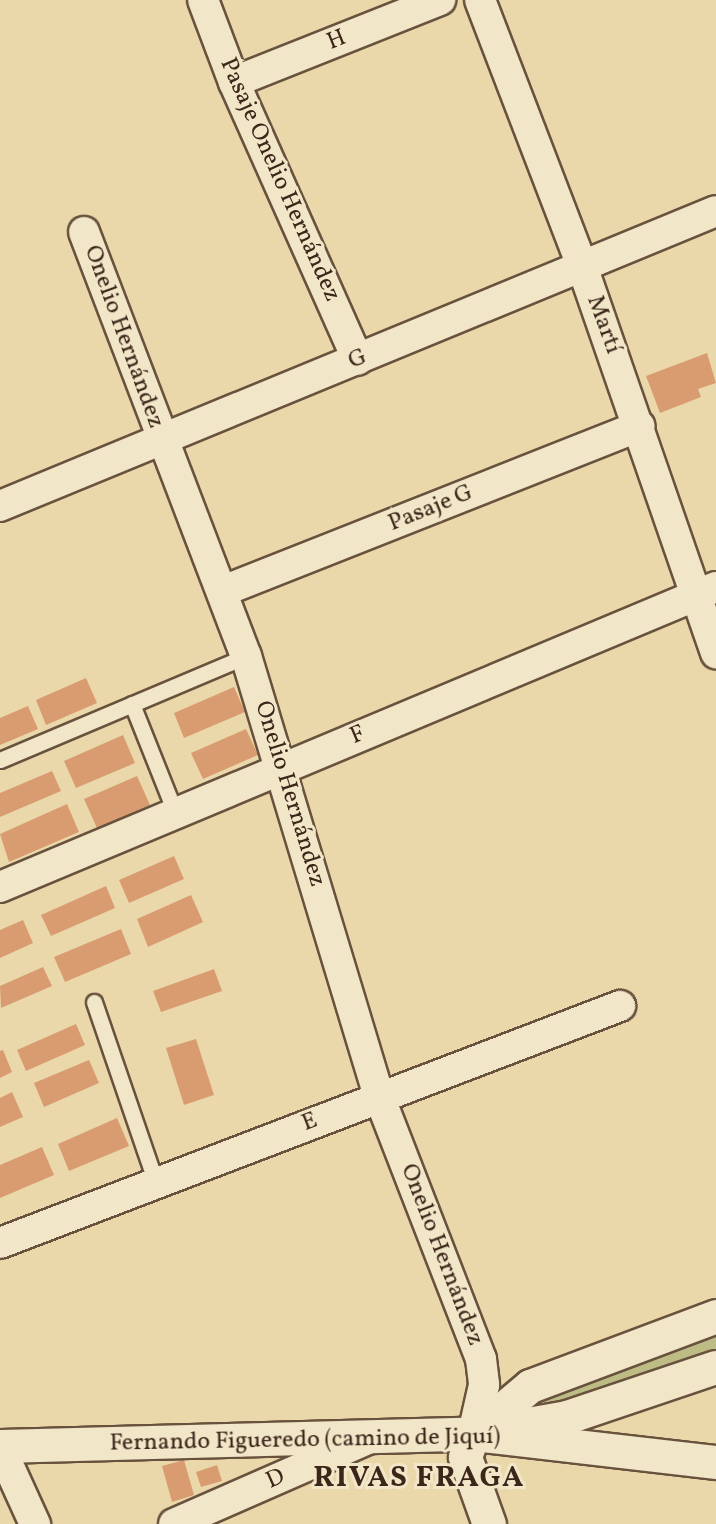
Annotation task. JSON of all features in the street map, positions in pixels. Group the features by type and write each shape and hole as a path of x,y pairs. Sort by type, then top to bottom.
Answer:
{"street":[{"name":"Pasaje Onelio Hernández","path":"203,0 234,82 358,360"},
{"name":"H","path":"234,82 440,0"},
{"name":"Martí","path":"480,0 582,266 640,426 707,591 716,653"},
{"name":"G","path":"0,506 716,211"},
{"name":"Onelio Hernández","path":"84,232 160,441 223,591 246,656 282,768 379,1096 481,1359 484,1385 473,1434 465,1457 489,1524"},
{"name":"Pasaje G","path":"223,591 640,426"},
{"name":"F","path":"0,887 707,591"},
{"name":"E","path":"0,1243 379,1096 620,1006"},
{"path":"473,1434 530,1386 716,1316"},
{"name":"Onelio Hernández","path":"481,1359 506,1384 530,1386"},
{"path":"572,1432 716,1367"},
{"name":"Fernando Figueredo (camino de Jiquí)","path":"0,1447 377,1435 572,1432 716,1462"},
{"name":"D","path":"174,1524 377,1435"},
{"path":"0,1447 35,1524"}],"lane":[{"path":"0,760 246,656"},
{"path":"132,704 175,812"},
{"path":"94,1002 156,1183"}],"shaded area":[{"path":"716,1336 716,1350 546,1405 541,1400"}],"building":[{"path":"707,353 716,383 698,389 701,397 660,413 646,376"},
{"path":"86,678 97,703 46,725 36,700"},
{"path":"234,687 245,712 184,738 174,713"},
{"path":"28,706 38,729 0,745 0,718"},
{"path":"246,729 258,755 203,779 191,753"},
{"path":"123,735 135,763 76,788 64,761"},
{"path":"52,771 61,791 0,817 0,793"},
{"path":"137,776 150,805 97,828 84,799"},
{"path":"67,804 79,832 9,862 0,834"},
{"path":"174,856 184,879 129,903 119,880"},
{"path":"106,886 115,908 51,936 41,915"},
{"path":"191,895 203,922 148,947 137,919"},
{"path":"23,920 33,943 0,958 0,930"},
{"path":"121,929 131,954 65,982 54,957"},
{"path":"43,967 52,986 1,1008 0,986"},
{"path":"214,969 222,991 161,1012 153,991"},
{"path":"76,1024 85,1045 26,1071 17,1050"},
{"path":"196,1039 214,1095 184,1105 166,1048"},
{"path":"3,1050 12,1072 0,1078 0,1051"},
{"path":"89,1060 99,1083 44,1107 34,1083"},
{"path":"12,1092 23,1117 0,1127 0,1098"},
{"path":"117,1118 129,1146 69,1171 58,1144"},
{"path":"42,1147 54,1175 0,1198 0,1165"},
{"path":"184,1460 194,1495 172,1502 162,1466"},
{"path":"217,1465 222,1481 201,1487 196,1472"}],"district":[{"name":"RIVAS FRAGA","path":"419,1478"}]}
